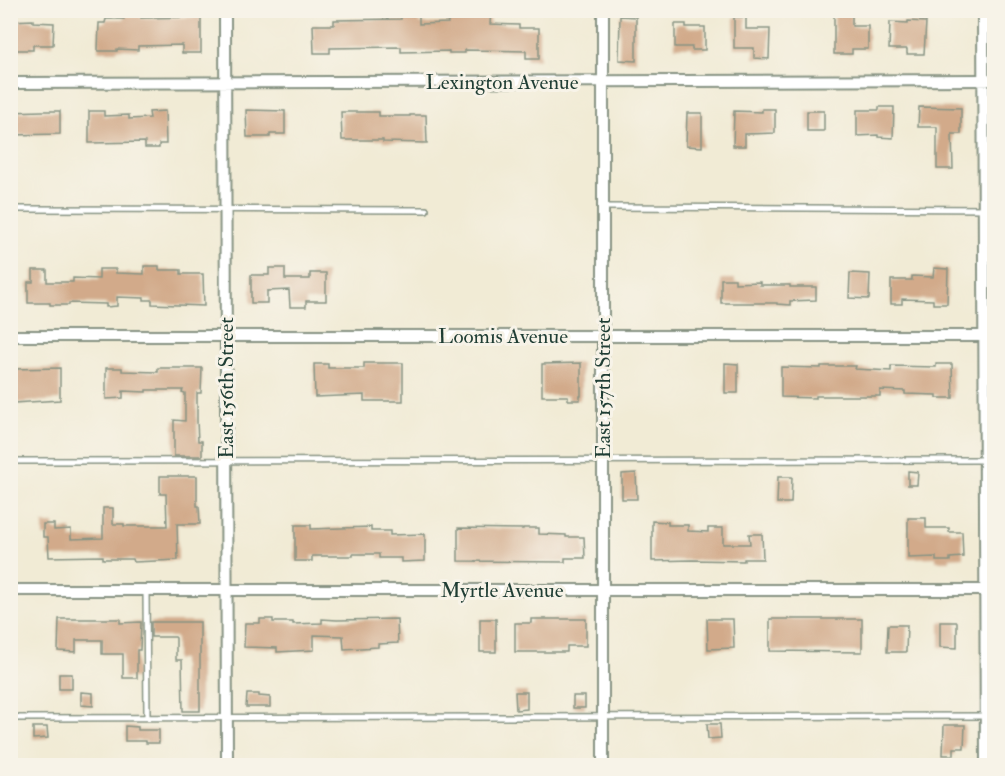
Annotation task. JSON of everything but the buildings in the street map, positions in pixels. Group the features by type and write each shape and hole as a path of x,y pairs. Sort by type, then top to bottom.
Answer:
{"street":[{"name":"East 156th Street","path":"225,10 227,765"},
{"name":"East 157th Street","path":"603,10 603,765"},
{"path":"983,10 989,81 990,716 986,765"},
{"name":"Lexington Avenue","path":"10,83 989,81"},
{"name":"Loomis Avenue","path":"10,336 989,336"},
{"name":"Myrtle Avenue","path":"10,590 990,590"}],"lane":[{"path":"603,207 989,209"},
{"path":"10,209 426,210"},
{"path":"10,461 990,460"},
{"path":"146,590 147,717"},
{"path":"10,717 990,716"}]}
